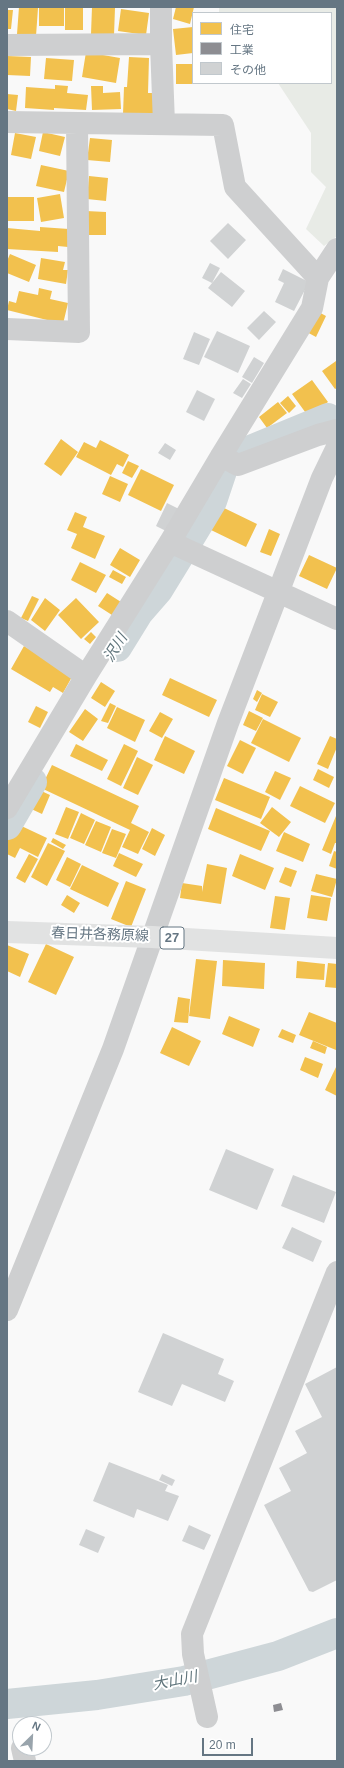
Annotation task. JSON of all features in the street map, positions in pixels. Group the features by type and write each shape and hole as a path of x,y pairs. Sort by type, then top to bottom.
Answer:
{"main road":[{"name":"春日井各務原線","path":"7,932 152,937 337,948"}],"street":[{"path":"161,7 164,124"},
{"path":"7,45 161,44"},
{"path":"7,122 223,125 235,187 318,278"},
{"path":"7,329 79,332 77,123"},
{"path":"7,808 86,676 170,542 312,308 318,278 337,249"},
{"path":"221,456 238,465 318,435 337,430"},
{"path":"7,1310 113,1049 228,723 322,478 337,446"},
{"path":"170,542 337,619"},
{"path":"7,622 86,676"},
{"path":"207,1717 192,1654 192,1634 337,1272"}],"shaded area":[{"path":"219,7 337,7 337,236 324,246 306,229 326,187 311,172 311,133 279,84 332,84 332,12 219,12"}],"building: 住宅":[{"path":"19,7 38,8 36,36 17,34"},
{"path":"92,7 115,8 114,35 91,34"},
{"path":"176,7 194,7 190,24 173,19"},
{"path":"39,8 64,8 64,26 39,26"},
{"path":"65,8 83,8 83,30 65,30"},
{"path":"121,9 149,13 146,35 118,31"},
{"path":"7,10 13,10 11,29 7,29"},
{"path":"192,27 192,53 176,55 173,29"},
{"path":"86,52 120,58 116,83 82,77"},
{"path":"7,56 31,57 30,76 7,75"},
{"path":"129,57 149,58 148,93 155,93 153,116 123,114 124,87 127,87"},
{"path":"46,58 74,60 72,81 44,79"},
{"path":"176,64 192,64 192,84 176,84"},
{"path":"55,85 68,86 67,93 88,95 86,110 25,108 26,87 55,89"},
{"path":"91,86 103,86 103,93 120,92 121,109 92,110"},
{"path":"7,94 18,95 16,111 7,109"},
{"path":"43,132 65,137 60,156 39,151"},
{"path":"15,133 36,137 31,159 11,155"},
{"path":"90,138 112,140 110,162 87,160"},
{"path":"41,165 69,171 64,192 36,186"},
{"path":"89,176 108,178 106,201 87,199"},
{"path":"60,194 64,218 41,222 37,198"},
{"path":"8,197 34,197 34,221 8,221"},
{"path":"86,211 106,212 106,235 85,235"},
{"path":"40,227 69,229 68,247 58,246 58,252 7,249 7,228 40,231"},
{"path":"10,254 36,265 29,282 7,273 7,261"},
{"path":"41,258 65,262 63,270 68,270 66,284 38,279"},
{"path":"39,288 52,291 50,299 68,303 63,324 7,310 9,301 16,303 19,291 38,295"},
{"path":"313,309 326,316 316,337 303,330"},
{"path":"336,361 337,388 335,389 322,371"},
{"path":"312,380 328,402 308,416 292,394"},
{"path":"288,396 296,406 289,413 280,403"},
{"path":"278,402 287,413 267,428 259,417"},
{"path":"61,439 78,452 61,476 44,464"},
{"path":"100,440 129,455 123,467 117,464 111,475 76,457 84,442 96,448"},
{"path":"128,461 139,466 132,478 122,473"},
{"path":"141,469 174,485 161,511 128,495"},
{"path":"110,476 128,484 120,502 102,494"},
{"path":"222,507 257,524 246,547 211,530"},
{"path":"75,512 87,517 83,527 105,536 95,559 71,548 77,534 67,530"},
{"path":"269,529 280,534 271,556 260,552"},
{"path":"120,548 140,560 130,577 110,565"},
{"path":"309,555 337,568 327,589 299,576"},
{"path":"80,562 106,575 96,593 71,580"},
{"path":"113,570 126,577 122,584 109,577"},
{"path":"107,593 121,602 112,615 98,606"},
{"path":"32,596 39,599 28,621 21,618"},
{"path":"45,598 60,610 45,631 31,620"},
{"path":"76,598 99,622 81,639 58,615"},
{"path":"91,632 96,637 90,644 84,639"},
{"path":"24,646 73,675 63,693 53,687 50,692 11,669"},
{"path":"170,678 217,700 209,717 162,695"},
{"path":"101,682 115,691 105,707 91,698"},
{"path":"257,690 262,693 257,702 253,699"},
{"path":"262,694 278,702 270,717 255,710"},
{"path":"110,703 116,706 108,723 101,721"},
{"path":"36,706 48,712 40,728 28,722"},
{"path":"117,707 145,720 135,742 107,728"},
{"path":"85,709 98,719 83,741 69,732"},
{"path":"249,711 263,718 256,731 243,725"},
{"path":"160,712 173,719 162,738 149,731"},
{"path":"263,719 301,738 289,762 251,743"},
{"path":"165,736 195,751 184,774 154,760"},
{"path":"330,736 337,739 337,747 328,769 317,764"},
{"path":"240,740 256,748 243,774 227,766"},
{"path":"76,744 108,760 102,771 70,756"},
{"path":"124,744 138,751 121,786 107,779"},
{"path":"137,757 153,765 138,795 123,788"},
{"path":"52,765 139,806 131,823 149,832 138,854 122,847 130,830 41,788"},
{"path":"318,769 334,777 329,788 313,780"},
{"path":"275,771 291,778 280,800 265,792"},
{"path":"224,778 270,797 261,819 215,800"},
{"path":"300,786 335,803 325,823 290,806"},
{"path":"35,788 50,795 42,814 27,807"},
{"path":"66,807 79,812 68,839 55,834"},
{"path":"272,807 291,822 279,837 260,823"},
{"path":"216,808 270,831 261,851 208,829"},
{"path":"81,813 95,820 84,844 70,838"},
{"path":"336,816 337,843 335,843 331,854 322,850"},
{"path":"96,821 111,827 101,852 85,845"},
{"path":"15,823 47,838 38,857 20,848 15,858 7,854 7,840"},
{"path":"152,828 165,835 155,856 142,849"},
{"path":"112,829 126,834 116,858 102,853"},
{"path":"284,832 310,844 303,862 276,851"},
{"path":"53,838 66,845 63,849 51,842"},
{"path":"48,843 65,851 47,886 31,877"},
{"path":"334,851 337,852 337,869 329,866"},
{"path":"119,853 143,864 136,877 113,866"},
{"path":"29,854 38,859 25,883 16,878"},
{"path":"240,854 274,868 265,890 232,876"},
{"path":"67,857 81,864 70,887 56,880"},
{"path":"207,864 227,868 221,904 180,898 182,883 202,886 202,892"},
{"path":"82,865 119,883 108,907 70,889"},
{"path":"285,867 297,871 291,887 279,882"},
{"path":"316,874 337,879 332,897 311,891"},
{"path":"126,881 146,889 131,927 111,919"},
{"path":"67,895 80,903 74,913 61,905"},
{"path":"311,895 331,898 327,921 307,918"},
{"path":"275,896 290,898 285,930 270,928"},
{"path":"46,944 74,957 56,995 28,982"},
{"path":"7,945 29,954 20,977 7,971"},
{"path":"196,959 217,961 210,1019 189,1016"},
{"path":"223,960 265,963 264,989 222,986"},
{"path":"297,961 325,964 324,980 296,978"},
{"path":"328,963 337,964 337,988 325,987"},
{"path":"178,997 190,999 188,1023 174,1022"},
{"path":"309,1012 337,1023 336,1050 299,1035"},
{"path":"229,1016 260,1029 253,1047 222,1034"},
{"path":"172,1027 201,1041 189,1066 160,1053"},
{"path":"282,1029 296,1035 293,1043 278,1037"},
{"path":"313,1041 327,1047 325,1054 310,1048"},
{"path":"305,1057 323,1064 318,1078 300,1070"},
{"path":"337,1065 337,1096 325,1090"}],"building: 工業":[{"path":"281,1703 283,1710 274,1712 273,1705"}],"building: その他":[{"path":"228,223 246,240 228,259 210,241"},
{"path":"210,263 220,268 212,283 202,278"},
{"path":"283,269 309,282 294,311 275,302 284,283 278,280"},
{"path":"221,272 245,291 232,307 208,288"},
{"path":"264,311 276,322 259,340 247,328"},
{"path":"217,331 250,346 238,373 204,357"},
{"path":"194,332 210,339 199,365 183,359"},
{"path":"254,357 264,363 252,383 242,377"},
{"path":"243,379 251,384 242,398 233,393"},
{"path":"197,390 215,399 204,421 186,412"},
{"path":"165,443 176,450 170,460 158,453"},
{"path":"167,503 179,509 168,532 156,526"},
{"path":"226,1149 274,1169 257,1210 209,1190"},
{"path":"293,1175 336,1192 324,1223 281,1206"},
{"path":"292,1227 322,1241 313,1262 282,1248"},
{"path":"163,1333 224,1359 218,1374 234,1381 225,1402 182,1384 172,1406 138,1392"},
{"path":"337,1367 337,1580 313,1592 309,1591 264,1505 291,1491 279,1468 307,1453 295,1431 322,1417 305,1384"},
{"path":"109,1462 168,1485 165,1491 179,1496 168,1521 137,1509 134,1518 93,1501"},
{"path":"162,1474 175,1480 172,1486 159,1480"},
{"path":"189,1525 211,1535 204,1550 182,1541"},
{"path":"86,1529 105,1537 98,1553 79,1545"}],"waterway":[{"name":"沢川","path":"243,453 328,418"},
{"name":"沢川","path":"117,647 138,613 158,590 212,501 222,471"},
{"name":"沢川","path":"7,825 32,782"},
{"name":"大山川","path":"7,1704 97,1695 184,1681 278,1656 337,1633"}]}
